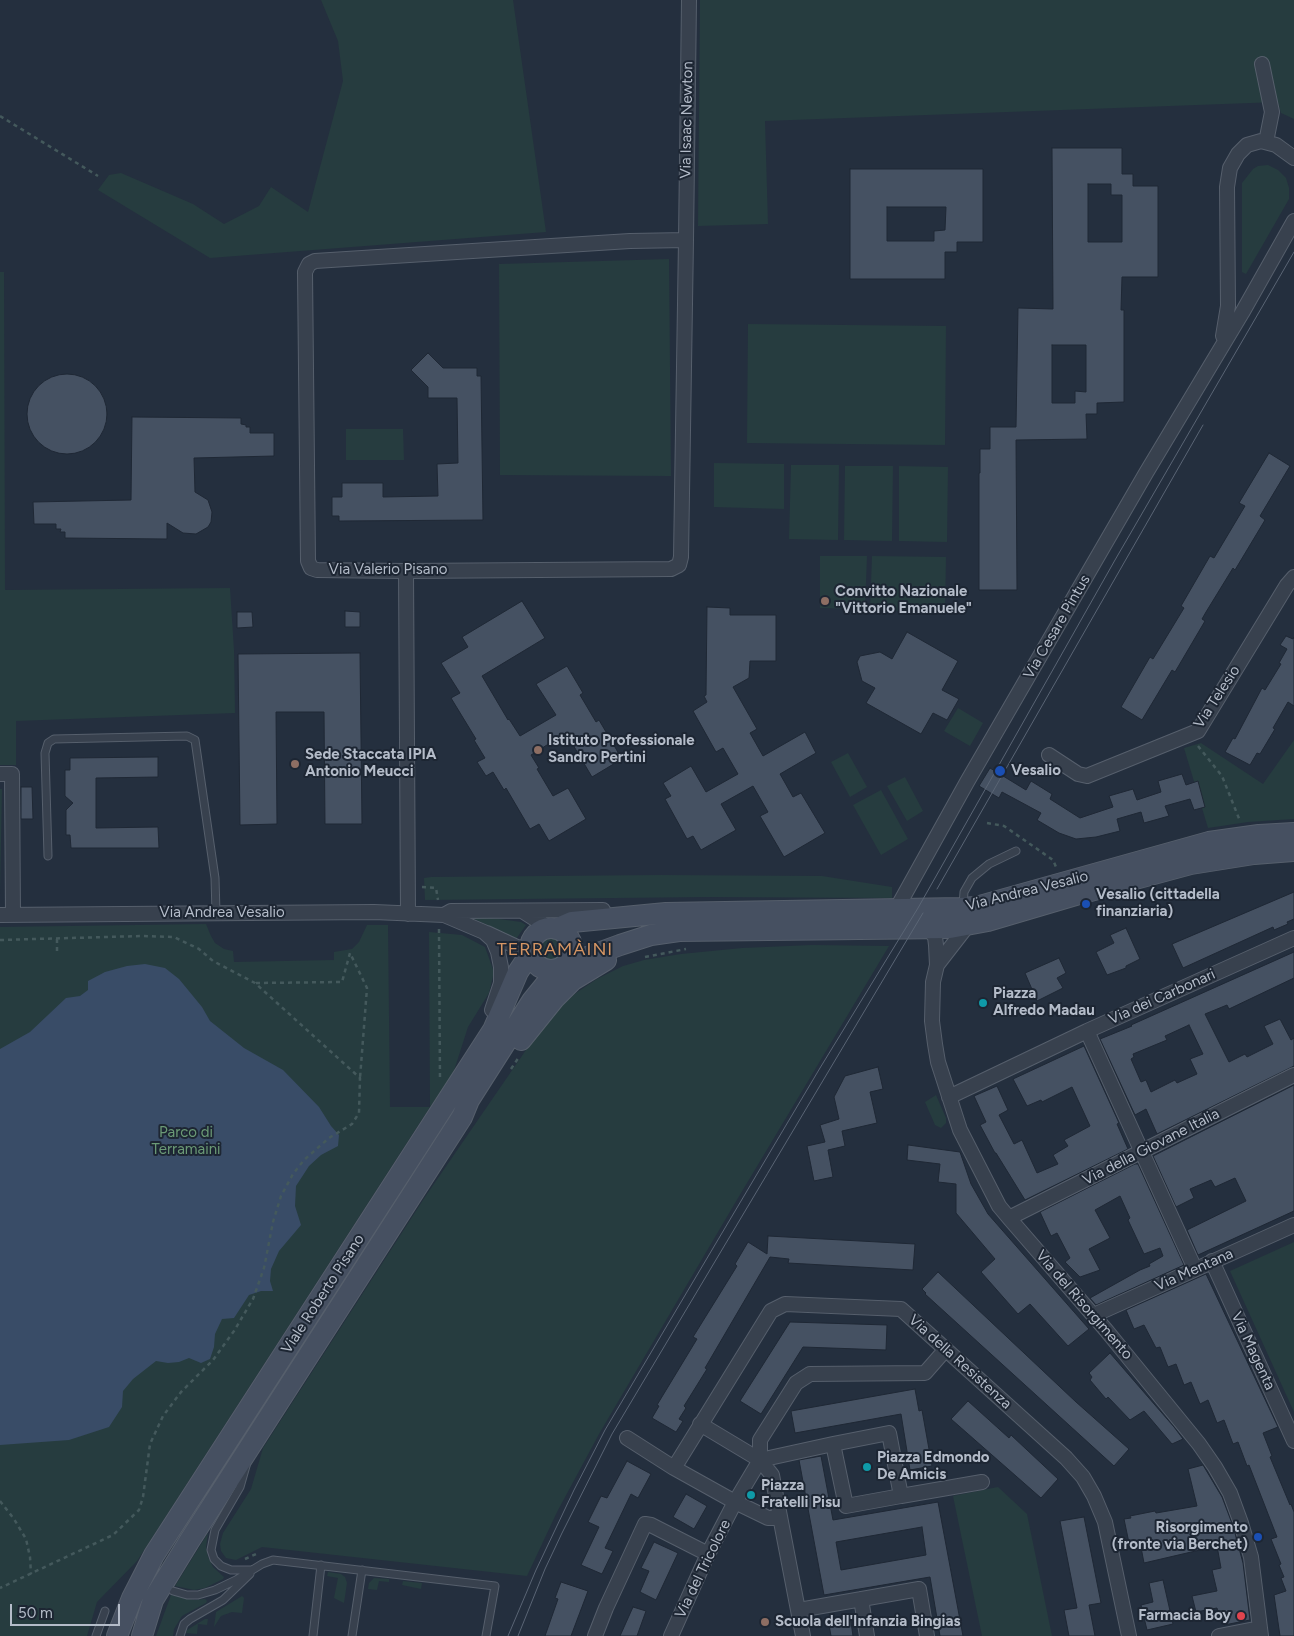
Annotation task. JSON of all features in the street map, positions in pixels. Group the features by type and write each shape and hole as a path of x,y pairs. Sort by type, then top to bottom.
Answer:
{"main road":[{"name":"Via Andrea Vesalio","path":"563,965 651,935 679,931 950,928 966,916 1001,901 1209,842 1258,835 1294,833"},
{"name":"Via Andrea Vesalio","path":"552,929 572,922 666,913 897,908 966,916 988,922 1076,895 1191,864 1254,854 1294,851"},
{"path":"552,929 567,936 570,941 571,955 563,965 544,969 533,960 530,951 534,937 539,932 552,929"},
{"name":"Via Andrea Vesalio","path":"554,999 573,980 602,962 623,953 720,932"},
{"name":"Viale Roberto Pisano","path":"117,1636 132,1598 154,1556 494,1030 518,972 530,951"},
{"name":"Viale Roberto Pisano","path":"142,1636 154,1600 258,1434 462,1118 469,1100 532,1001 563,965"},
{"name":"Viale Roberto Pisano","path":"462,1118 477,1104 516,1045 554,999"}],"street":[{"name":"Via Isaac Newton","path":"686,240 689,0"},
{"path":"1262,64 1272,112 1266,142 1276,145 1294,158"},
{"name":"Via Cesare Pintus","path":"1220,346 1227,320 1227,187 1230,168 1238,154 1247,145 1261,141 1266,142"},
{"name":"Via Cesare Pintus","path":"897,908 966,782 1294,221"},
{"name":"Via Valerio Pisano","path":"686,240 681,557 679,565 671,569 406,571 316,570 311,568 308,562 305,272 308,264 315,261 630,241 686,240"},
{"name":"Via Cesare Pintus","path":"1228,280 1233,297 1240,301 1249,295 1257,285"},
{"path":"406,571 408,914"},
{"name":"Via Telesio","path":"1049,755 1078,774 1087,776 1198,731 1286,585 1294,577"},
{"path":"0,774 12,774 6,915"},
{"name":"Via Andrea Vesalio","path":"6,915 374,912 408,914 451,911 523,912 655,909 666,913"},
{"name":"Via Andrea Vesalio","path":"441,912 517,947 530,951"},
{"path":"523,912 552,929"},
{"name":"Via del Risorgimento","path":"937,965 966,916"},
{"name":"Via del Risorgimento","path":"929,928 935,937 937,965 933,982 932,1021 938,1062 960,1130 999,1206 1094,1315 1198,1444 1230,1492 1251,1558 1261,1632"},
{"path":"481,1048 483,1035 501,983 501,967 498,952 493,940 484,932"},
{"name":"Via dei Carbonari","path":"949,1096 1087,1030 1294,938"},
{"path":"1087,1030 1195,1269"},
{"name":"Via della Giovane Italia","path":"1008,1218 1294,1075"},
{"name":"Via Mentana","path":"1094,1315 1294,1224"},
{"name":"Via Magenta","path":"1212,1261 1294,1441"},
{"name":"Via della Resistenza","path":"674,1468 771,1311 785,1304 901,1309 1066,1458 1083,1477 1094,1496 1105,1522 1129,1636"},
{"path":"735,1502 760,1460 760,1440 796,1383 810,1374 925,1373 946,1349"},
{"path":"700,1424 760,1460 772,1475 803,1636"},
{"path":"760,1460 889,1433 901,1496"},
{"path":"627,1438 674,1468 735,1502 768,1518 780,1518"},
{"path":"833,1444 846,1506 982,1482"},
{"name":"Via del Tricolore","path":"671,1636 708,1554 735,1502"},
{"path":"595,1636 645,1524 651,1525 708,1554"},
{"path":"799,1610 919,1590 927,1636"},
{"path":"861,1600 867,1636"},
{"path":"1219,1636 1261,1632"}],"lane":[{"path":"48,856 45,753 48,743 54,739 187,736 195,740 215,878 216,913"},
{"path":"966,916 964,892 972,878 988,864 1016,851"},
{"path":"254,1570 231,1570 221,1566 214,1560 211,1550 216,1530 240,1487 258,1434"},
{"path":"126,1636 132,1613 154,1556"},
{"path":"180,1636 184,1624 190,1619 223,1600 254,1570 262,1564 273,1560 495,1586 486,1636"},
{"path":"314,1636 321,1565"},
{"path":"173,1591 187,1595 198,1595 215,1590 254,1570"},
{"path":"352,1636 362,1570"},
{"path":"96,1636 105,1611"}],"path":[{"path":"0,116 98,176"},
{"path":"1189,735 1222,776 1242,827"},
{"path":"986,823 1004,826 1053,860 1062,883"},
{"path":"408,888 436,888 441,912 440,1081"},
{"path":"0,940 142,936 174,937 199,949 214,962 255,983 360,1078"},
{"path":"57,938 57,951"},
{"path":"643,957 692,947 657,950"},
{"path":"0,1588 113,1535 138,1510 143,1497 150,1444 163,1416 181,1392 213,1360 234,1331 253,1299 264,1268 273,1222 281,1196 292,1174 316,1149 352,1124 359,1113 366,988 350,953 342,982 255,983"},
{"path":"505,1072 520,1050"},
{"path":"510,1070 520,1055"},
{"path":"0,1501 26,1539 30,1557 30,1574"},
{"path":"242,1560 263,1551"}],"green space":[{"path":"321,0 513,0 546,232 210,258 98,190 109,175 121,173 193,204 224,224 259,206 271,187 308,212 343,81 338,41"},
{"path":"700,0 1294,0 1294,119 1281,113 1278,102 765,121 768,224 698,226"},
{"path":"1268,165 1278,170 1286,178 1289,188 1289,199 1246,274 1242,272 1242,183 1253,169 1258,166"},
{"path":"669,259 671,476 500,475 499,264"},
{"path":"0,272 4,272 5,590 230,588 234,650 235,713 16,721 16,765 0,765"},
{"path":"748,324 946,326 945,445 747,443"},
{"path":"346,429 403,429 404,460 346,460"},
{"path":"714,463 784,464 784,509 714,507"},
{"path":"791,465 839,465 838,540 789,539"},
{"path":"845,466 893,466 892,541 844,540"},
{"path":"899,466 948,467 947,542 899,541"},
{"path":"820,556 867,556 865,609 820,608"},
{"path":"872,556 946,557 945,613 870,610"},
{"path":"958,708 983,723 970,746 944,731"},
{"path":"1294,740 1294,819 1248,822 1208,828 1184,748 1201,743 1263,784"},
{"path":"848,753 867,787 850,797 831,762"},
{"path":"905,777 923,811 907,821 887,786"},
{"path":"0,789 2,789 0,894"},
{"path":"881,790 908,839 881,855 853,805"},
{"path":"822,876 892,887 892,898 709,897 425,900 424,878 431,877"},
{"path":"464,914 521,922 526,925 516,939"},
{"name":"Parco di Terramaini","path":"206,924 215,943 224,949 233,951 234,962 334,960 334,952 352,949 359,942 367,925 388,925 390,1107 430,1107 137,1561 97,1602 87,1636 0,1636 0,927"},
{"path":"555,929 562,932 568,938 571,949 570,957 562,966 555,969 547,969 540,966 532,957 531,945 534,938 543,930"},
{"path":"429,932 462,935 485,947 494,972 489,993 468,1027 451,1080 430,1107"},
{"path":"812,945 889,946 599,1434 557,1512 527,1576 262,1547 236,1560 226,1558 221,1551 220,1544 223,1533 251,1489 263,1448 425,1197 539,1031 559,1008 576,993 597,979 623,966 644,960 742,948"},
{"path":"936,1095 946,1118 946,1123 941,1128 935,1125 925,1102"},
{"path":"1294,1242 1294,1412 1230,1271"},
{"path":"998,1487 1027,1514 1052,1636 982,1636 953,1496"},
{"path":"208,1533 206,1547 208,1557 213,1567 224,1577 223,1579 205,1588 194,1590 175,1586"},
{"path":"328,1572 341,1574 345,1577 347,1583 344,1603 334,1598 338,1578 327,1576"},
{"path":"374,1578 389,1579 389,1582 379,1581 377,1590 368,1589 369,1583"},
{"path":"403,1581 422,1583 421,1589 402,1585"},
{"path":"171,1595 195,1600 205,1599 207,1601 182,1616 174,1629 173,1636 156,1636"},
{"path":"242,1596 244,1598 242,1613 232,1612 221,1616 214,1627 216,1612"},
{"path":"205,1619 208,1619 207,1625 198,1624 197,1634 186,1633 187,1630"}],"water":[{"path":"145,964 165,968 179,979 202,1007 210,1021 244,1048 283,1070 319,1107 339,1135 338,1146 321,1155 309,1166 296,1186 295,1206 301,1225 279,1251 271,1269 270,1281 273,1291 261,1291 249,1295 234,1318 222,1319 215,1334 214,1347 210,1359 201,1363 189,1358 179,1362 168,1363 156,1361 133,1379 123,1391 122,1407 109,1427 69,1440 0,1445 0,1049 30,1032 66,998 80,996 88,990 88,981 105,972 127,966"}],"building":[{"path":"1052,148 1122,148 1122,174 1133,174 1133,186 1158,186 1158,277 1122,277 1121,310 1124,310 1124,402 1097,403 1097,414 1086,414 1087,439 1016,440 1017,590 979,590 980,449 990,449 990,427 1016,427 1018,308 1053,309","holes":["1088,184 1111,184 1111,195 1122,195 1122,242 1088,242","1052,345 1086,345 1086,392 1075,391 1075,403 1052,403"]},
{"path":"850,169 983,169 983,242 957,242 957,252 945,252 945,279 850,279","holes":["887,207 946,207 945,230 934,231 934,241 887,241"]},
{"path":"428,353 443,368 477,368 477,376 481,376 483,520 339,521 339,516 332,516 332,497 342,497 342,483 383,483 383,497 438,496 437,464 458,463 457,398 428,398 428,387 411,370"},
{"path":"67,374 82,377 95,386 104,399 107,414 104,429 95,442 82,451 67,454 52,451 39,442 30,429 27,414 30,399 39,386 52,377"},
{"path":"132,417 241,418 241,424 250,427 250,433 274,433 274,456 194,458 195,492 208,500 212,512 211,522 208,527 196,534 183,533 167,523 167,539 65,538 65,532 60,532 61,529 56,529 56,524 34,524 33,502 131,500"},
{"path":"1269,453 1290,466 1260,516 1265,520 1235,570 1233,568 1206,612 1202,619 1205,621 1175,672 1172,670 1142,720 1121,707 1150,657 1153,659 1184,608 1181,606 1210,556 1214,558 1245,506 1239,503"},
{"path":"522,601 545,638 482,676 508,720 520,736 556,715 536,684 567,666 583,693 580,695 596,722 599,720 622,759 592,777 566,733 531,755 553,796 568,788 586,819 549,841 539,824 530,829 506,788 504,790 493,772 486,776 477,762 485,758 474,740 476,739 451,698 460,693 441,663 468,647 462,637"},
{"path":"707,607 730,608 730,615 776,615 776,661 750,661 749,678 733,687 757,729 750,733 763,756 805,732 816,753 780,774 793,797 801,793 825,833 784,857 760,816 768,812 753,786 721,804 736,830 701,850 693,836 687,839 665,799 671,796 663,783 691,766 706,792 738,774 723,748 716,752 693,711 707,702 704,696 706,695"},
{"path":"345,611 360,612 360,627 345,627"},
{"path":"237,612 252,612 253,627 237,628"},
{"path":"907,632 958,661 942,690 959,699 947,720 933,713 921,734 866,703 875,688 862,681 857,662 860,656 880,652 892,659"},
{"path":"1286,636 1293,639 1294,637 1294,706 1288,702 1260,754 1257,753 1250,765 1225,752 1233,738 1235,739 1262,688 1265,690 1281,664 1279,663 1287,649 1280,645"},
{"path":"360,653 362,824 325,824 324,712 276,712 277,824 240,825 238,654"},
{"path":"158,757 158,777 96,778 96,828 158,827 159,848 71,848 70,835 66,835 66,810 73,803 65,796 65,770 70,770 70,758"},
{"path":"990,768 1026,790 1031,781 1052,794 1050,799 1080,818 1113,807 1109,796 1133,789 1137,800 1161,792 1158,781 1182,774 1186,785 1198,781 1205,807 1194,810 1190,799 1165,806 1169,816 1144,823 1141,812 1117,819 1120,831 1096,837 1076,839 1059,833 1037,820 1041,813 1002,792 999,798 979,786"},
{"path":"21,787 32,787 33,819 21,819"},
{"path":"1294,892 1294,919 1287,922 1288,924 1274,930 1273,927 1183,968 1172,944"},
{"path":"1126,928 1140,959 1126,966 1126,968 1107,975 1096,952 1114,943 1110,935"},
{"path":"1294,952 1294,978 1229,1009 1227,1005 1205,1014 1229,1062 1245,1054 1247,1057 1273,1044 1264,1026 1280,1019 1291,1040 1294,1038 1294,1066 1157,1134 1146,1109 1135,1115 1100,1039","holes":["1189,1025 1203,1054 1190,1059 1197,1074 1177,1083 1175,1080 1151,1092 1146,1080 1141,1082 1131,1059 1134,1057 1133,1054 1167,1040 1165,1036"]},
{"path":"1059,958 1066,973 1057,978 1063,988 1037,1001 1025,973"},
{"path":"1084,1046 1119,1123 1117,1124 1128,1149 1025,1200 995,1153 980,1125 986,1122 974,1096 997,1086 1008,1110 999,1115 1014,1144 1022,1140 1037,1173 1058,1164 1053,1155 1068,1146 1064,1140 1090,1126 1072,1087 1042,1102 1041,1100 1027,1106 1013,1079"},
{"path":"878,1067 883,1089 870,1092 877,1123 842,1131 845,1146 828,1150 833,1177 814,1181 807,1146 825,1142 820,1125 839,1119 834,1097 845,1076"},
{"path":"1294,1085 1294,1211 1198,1255 1187,1230 1246,1201 1235,1178 1215,1187 1211,1180 1190,1189 1194,1198 1176,1207 1153,1156"},
{"path":"908,1145 960,1152 971,1184 988,1214 1089,1329 1068,1346 1030,1304 1018,1314 981,1272 995,1259 956,1213 956,1184 938,1182 940,1164 907,1160"},
{"path":"1138,1164 1184,1265 1096,1305 1090,1298 1150,1266 1149,1264 1163,1256 1160,1248 1144,1254 1128,1220 1130,1218 1120,1196 1095,1210 1110,1238 1089,1249 1100,1270 1080,1277 1065,1262 1070,1258 1057,1233 1051,1236 1040,1212"},
{"path":"768,1236 915,1244 913,1270 788,1263 789,1259 770,1257 684,1406 686,1408 679,1419 683,1421 676,1432 652,1418 659,1406 657,1405 697,1339 693,1337 737,1266 735,1264 748,1242 767,1254"},
{"path":"938,1272 1076,1402 1129,1449 1114,1466 925,1294 922,1289"},
{"path":"1206,1274 1278,1427 1263,1433 1272,1456 1270,1457 1294,1512 1294,1636 1280,1636 1274,1595 1286,1591 1281,1578 1284,1577 1279,1565 1281,1564 1271,1539 1277,1537 1238,1442 1233,1444 1224,1420 1217,1423 1208,1400 1200,1404 1191,1382 1184,1385 1176,1364 1168,1367 1160,1347 1156,1348 1144,1325 1134,1329 1126,1310"},
{"path":"790,1322 887,1325 886,1350 803,1347 761,1414 740,1401"},
{"path":"1110,1353 1183,1439 1172,1444 1144,1411 1130,1420 1108,1397 1106,1399 1090,1380 1092,1377 1089,1373"},
{"path":"915,1389 919,1411 922,1410 932,1466 910,1470 901,1414 795,1433 791,1411"},
{"path":"968,1401 1009,1438 1011,1435 1058,1479 1041,1498 951,1419"},
{"path":"821,1456 833,1520 938,1502 963,1636 940,1636 930,1577 824,1595 799,1460","holes":["922,1527 926,1555 841,1570 836,1542"]},
{"path":"627,1461 651,1474 638,1498 631,1494 605,1548 613,1551 602,1574 581,1565 599,1527 588,1522 601,1496 607,1498"},
{"path":"1203,1465 1222,1497 1233,1526 1243,1563 1250,1620 1224,1625 1221,1611 1218,1612 1217,1608 1196,1612 1192,1596 1217,1591 1212,1570 1221,1568 1217,1546 1144,1563 1140,1542 1129,1543 1124,1519 1155,1511 1156,1513 1197,1506 1188,1469"},
{"path":"686,1494 707,1506 694,1529 673,1517"},
{"path":"1084,1517 1101,1603 1089,1605 1095,1636 1069,1636 1064,1610 1077,1608 1060,1521"},
{"path":"654,1542 678,1553 656,1600 640,1592 649,1571 641,1568"},
{"path":"1163,1580 1173,1624 1147,1630 1141,1605 1153,1602 1149,1583"},
{"path":"561,1582 588,1591 571,1636 545,1636 558,1599 555,1598"},
{"path":"633,1607 646,1611 637,1636 620,1636"},
{"path":"850,1615 853,1636 831,1636 828,1619"}],"tram line":[{"path":"508,1636 536,1570 605,1430 820,1068 918,908 1115,560 1294,252"},
{"path":"937,889 1203,425"},
{"path":"518,1636 545,1569 612,1434 923,913"}],"place":[{"name":"Convitto Nazionale \"Vittorio Emanuele\"","path":"825,601"},
{"name":"Istituto Professionale Sandro Pertini","path":"538,750"},
{"name":"Sede Staccata IPIA Antonio Meucci","path":"295,764"},
{"name":"Vesalio","path":"1000,771"},
{"name":"Vesalio (cittadella finanziaria)","path":"1086,904"},
{"name":"Piazza Alfredo Madau","path":"983,1003"},
{"name":"Piazza Edmondo De Amicis","path":"867,1467"},
{"name":"Piazza Fratelli Pisu","path":"751,1495"},
{"name":"Risorgimento (fronte via Berchet)","path":"1258,1537"},
{"name":"Farmacia Boy","path":"1241,1616"},
{"name":"Scuola dell'Infanzia Bingias","path":"765,1622"}],"district":[{"name":"TERRAMÀINI","path":"555,950"}]}
